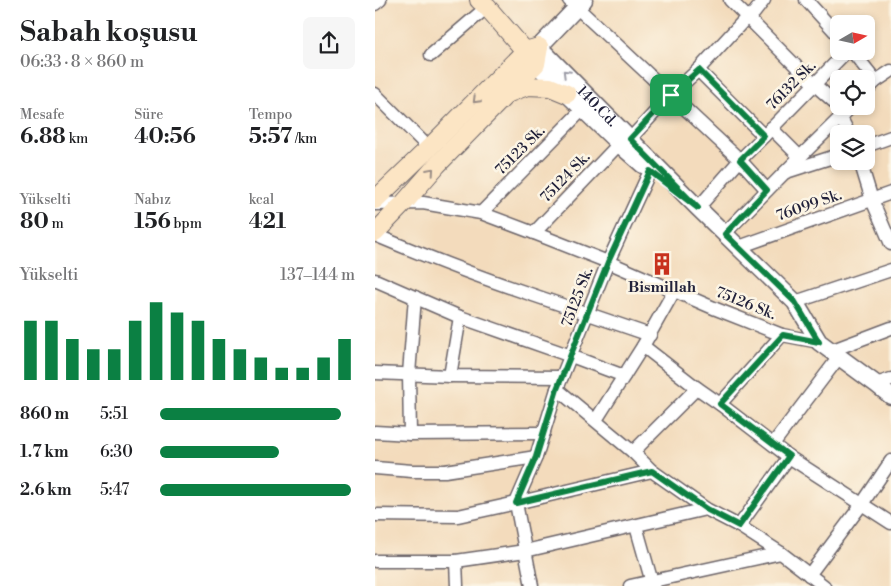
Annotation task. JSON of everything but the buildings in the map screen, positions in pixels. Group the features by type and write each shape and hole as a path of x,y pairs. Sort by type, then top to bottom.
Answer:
{"main road":[{"path":"486,2 500,22 533,54"},
{"path":"486,2 533,54"},
{"path":"500,22 506,44 505,65 501,76"},
{"path":"375,200 501,76 533,54"},
{"path":"375,234 437,165 506,94 533,54"},
{"path":"506,94 527,86 550,87 567,94"}],"street":[{"path":"375,4 380,0"},
{"path":"730,0 830,98"},
{"name":"75124 Sk.","path":"534,233 671,95 699,70 747,17 754,13 764,0"},
{"path":"806,0 830,26"},
{"path":"431,56 486,2"},
{"path":"533,54 577,3 740,160 767,190"},
{"name":"140.Cd.","path":"533,54 567,94 583,109 625,142 650,171 698,208"},
{"name":"140.Cd.","path":"533,54 625,142 698,208 795,302 830,350 884,382 891,396"},
{"name":"76132 Sk.","path":"698,208 740,160 839,60"},
{"path":"859,60 876,81 891,70"},
{"path":"699,70 768,132 800,157"},
{"path":"375,94 429,148"},
{"name":"75123 Sk.","path":"481,214 583,109"},
{"path":"725,234 838,115"},
{"path":"875,143 891,137"},
{"path":"785,172 830,158"},
{"path":"863,170 872,200 891,244"},
{"name":"75125 Sk.","path":"516,503 536,457 560,383 608,262 650,171"},
{"name":"76099 Sk.","path":"739,247 891,193"},
{"name":"75126 Sk.","path":"375,204 423,203 481,214 608,262 783,335 830,350"},
{"path":"375,234 440,262 588,313 647,341 697,388 789,456 891,523"},
{"path":"795,302 891,270"},
{"path":"375,280 461,317 624,376"},
{"path":"596,420 647,341 674,291"},
{"path":"410,434 409,374 415,297"},
{"path":"450,376 461,317"},
{"path":"773,444 830,350 891,328"},
{"path":"720,404 783,335"},
{"path":"375,373 560,383 596,420 652,471 706,509 739,526 781,553 825,586"},
{"path":"633,452 697,388"},
{"path":"375,432 410,434 544,432"},
{"path":"739,526 789,456"},
{"path":"375,468 445,471 536,457"},
{"path":"809,575 862,504 891,461"},
{"path":"375,515 458,516 652,471"},
{"path":"516,503 532,586"},
{"path":"375,561 456,561 525,551 706,509"},
{"path":"636,526 652,583"},
{"path":"630,586 652,583 781,553"},
{"path":"456,561 457,586"}],"place":[{"name":"Bismillah","path":"662,264"}],"route":[{"path":"699,70 764,136 740,160 767,190 725,234 795,302 819,342 783,335 720,404 789,456 739,526 706,509 652,471 516,503 536,457 557,389 608,262 650,171 698,208 630,139 671,95 699,70"}]}
